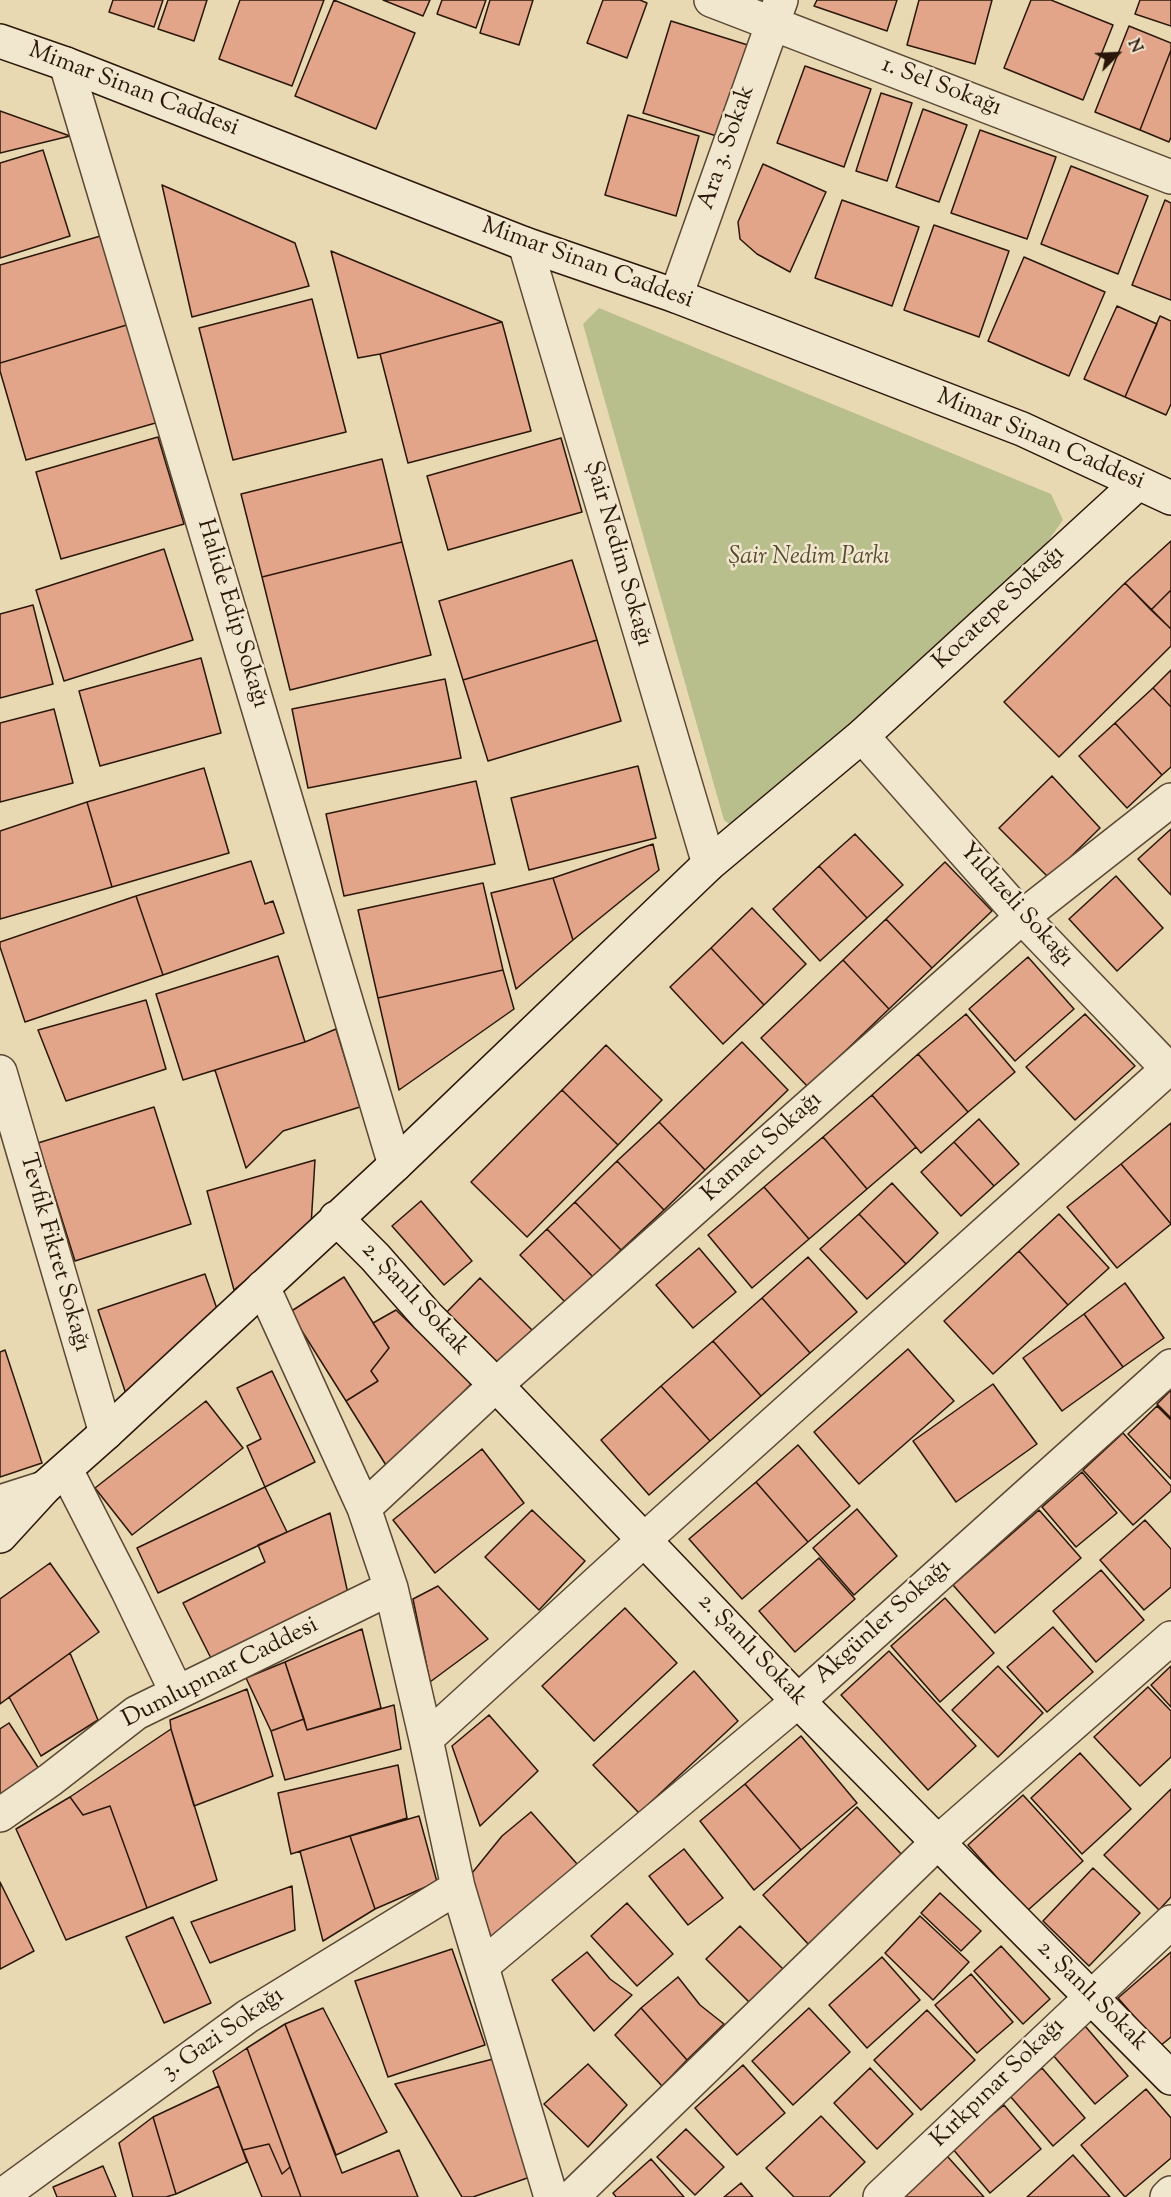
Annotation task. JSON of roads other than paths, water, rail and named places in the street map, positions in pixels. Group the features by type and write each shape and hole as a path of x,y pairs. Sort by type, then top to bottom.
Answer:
{"street":[{"name":"1. Sel Sokağı","path":"711,0 777,12 1171,177"},
{"name":"Ara 3. Sokak","path":"676,296 777,12"},
{"name":"Mimar Sinan Caddesi","path":"0,41 66,64 525,244 676,296 1022,429 1171,498"},
{"name":"Halide Edip Sokağı","path":"66,64 395,1165"},
{"name":"Şair Nedim Sokağı","path":"525,244 709,864"},
{"name":"Kocatepe Sokağı","path":"0,1536 55,1479 395,1165 709,864 862,736 1138,483"},
{"name":"Yıldızeli Sokağı","path":"862,736 1022,917 1170,1069"},
{"name":"Kamacı Sokağı","path":"364,1508 496,1385 1022,917 1171,800"},
{"path":"426,1739 644,1540 1170,1069"},
{"name":"Tevfik Fikret Sokağı","path":"0,1072 106,1433"},
{"name":"2. Şanlı Sokak","path":"336,1218 375,1257 427,1316 496,1385 798,1701 1171,2078"},
{"path":"263,1287 364,1508 391,1588 458,1887 551,2197"},
{"name":"Akgünler Sokağı","path":"482,1966 798,1701 1171,1366"},
{"path":"0,1502 55,1479 128,1591 177,1693"},
{"name":"Dumlupınar Caddesi","path":"0,1815 50,1780 136,1713 391,1588"},
{"path":"572,2197 938,1842 1171,1638"},
{"name":"3. Gazi Sokağı","path":"0,2197 248,2016 458,1887"},
{"name":"Kırkpınar Sokağı","path":"879,2197 1171,1922"},
{"path":"1167,2197 1171,2193"}],"park label":[{"name":"Şair Nedim Parkı","path":"809,559"}]}
